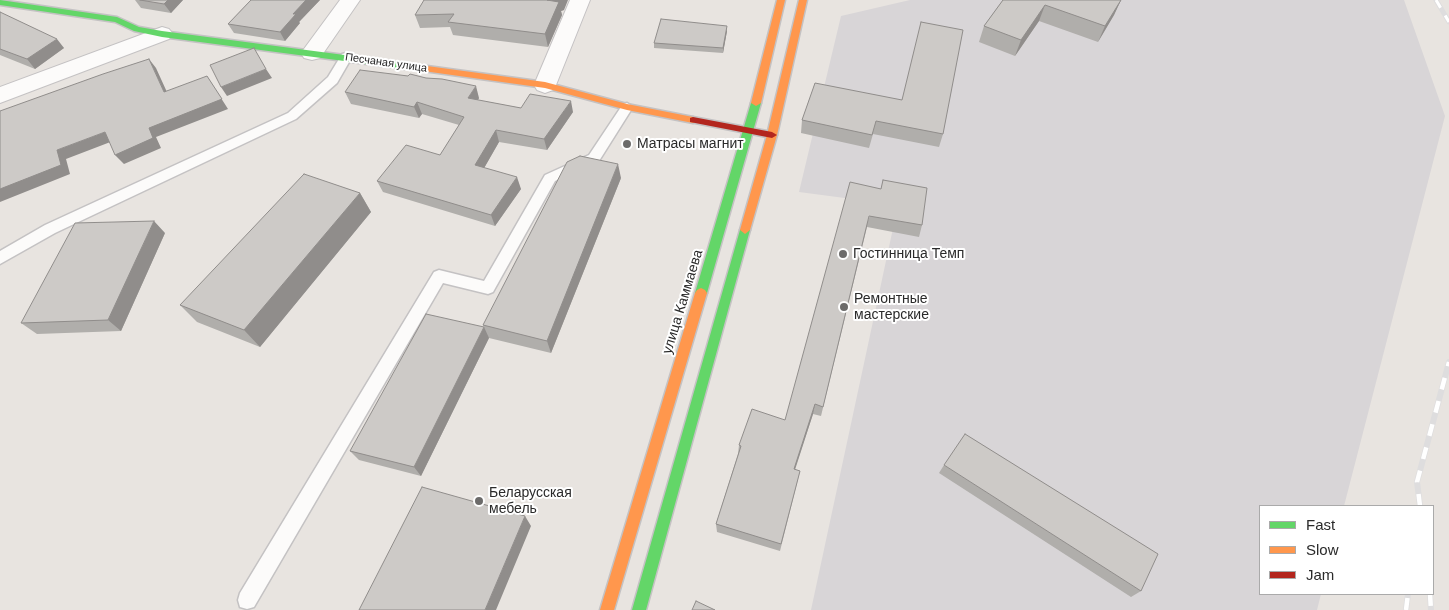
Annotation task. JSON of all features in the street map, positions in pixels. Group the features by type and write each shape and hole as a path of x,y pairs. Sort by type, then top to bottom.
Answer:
{"main road":[{"name":"улица Каммаева","path":"606,610 749,132 781,0"},
{"path":"639,610 772,135 803,0"},
{"name":"Песчаная улица","path":"0,2 117,20 136,29 162,34 545,85 627,107 772,135"}],"street":[{"path":"312,53 350,0"},
{"path":"545,85 580,0"},
{"path":"0,95 162,34"}],"lane":[{"path":"0,258 50,229 292,116 333,80 346,57"},
{"path":"247,600 439,276 488,288 550,178 594,158 627,107"}],"shaded area":[{"path":"910,0 1404,0 1445,116 1344,505 1259,505 1259,595 1321,595 1317,610 811,610 898,205 799,192 841,16"}],"building":[{"path":"140,0 168,0 164,4"},
{"path":"251,0 306,0 280,32 228,24"},
{"path":"424,0 547,0 559,2 545,34 448,22 454,14 415,15"},
{"path":"1003,0 1121,0 1105,26 1045,5 1021,40 984,26"},
{"path":"0,12 57,39 27,59 0,49"},
{"path":"661,19 727,26 723,48 654,43"},
{"path":"921,22 963,30 943,134 876,121 872,135 802,120 815,83 902,100"},
{"path":"254,48 266,69 221,87 210,65"},
{"path":"149,59 164,92 207,76 222,99 149,128 153,138 115,155 105,132 57,150 61,165 0,189 0,111"},
{"path":"360,70 408,76 410,74 476,86 468,98 521,108 530,94 571,101 544,139 496,130 475,165 517,177 491,215 377,181 406,145 440,155 464,117 417,102 414,107 345,92"},
{"path":"580,156 618,164 547,341 483,325 567,162"},
{"path":"304,174 360,193 244,330 180,305"},
{"path":"883,180 927,188 922,225 869,216 823,407 815,404 794,469 800,471 781,544 716,524 741,446 739,445 752,409 785,420 850,182 881,189"},
{"path":"154,221 108,320 21,323 75,223"},
{"path":"426,314 484,327 414,467 350,451"},
{"path":"965,434 1158,554 1141,591 944,465"},
{"path":"422,487 525,516 485,610 359,610"},
{"path":"696,601 715,610 692,610"}],"railway":[{"path":"1436,0 1449,22"},
{"path":"1420,505 1417,482 1449,362"},
{"path":"1406,610 1408,595"},
{"path":"1430,595 1431,610"}],"traffic: fast":[{"path":"0,2 117,20 137,29 162,34 405,66"},
{"path":"701,293 756,103"},
{"path":"639,610 745,230"}],"traffic: slow":[{"path":"756,103 781,0"},
{"path":"745,230 772,135 803,0"},
{"path":"405,66 545,85 627,107 693,120"},
{"path":"607,610 701,293"}],"traffic: jam":[{"path":"693,120 772,135"}],"place":[{"name":"Матрасы магнит","path":"627,144"},
{"name":"Гостинница Темп","path":"843,254"},
{"name":"Ремонтные мастерские","path":"844,307"},
{"name":"Беларусская мебель","path":"479,501"}]}
